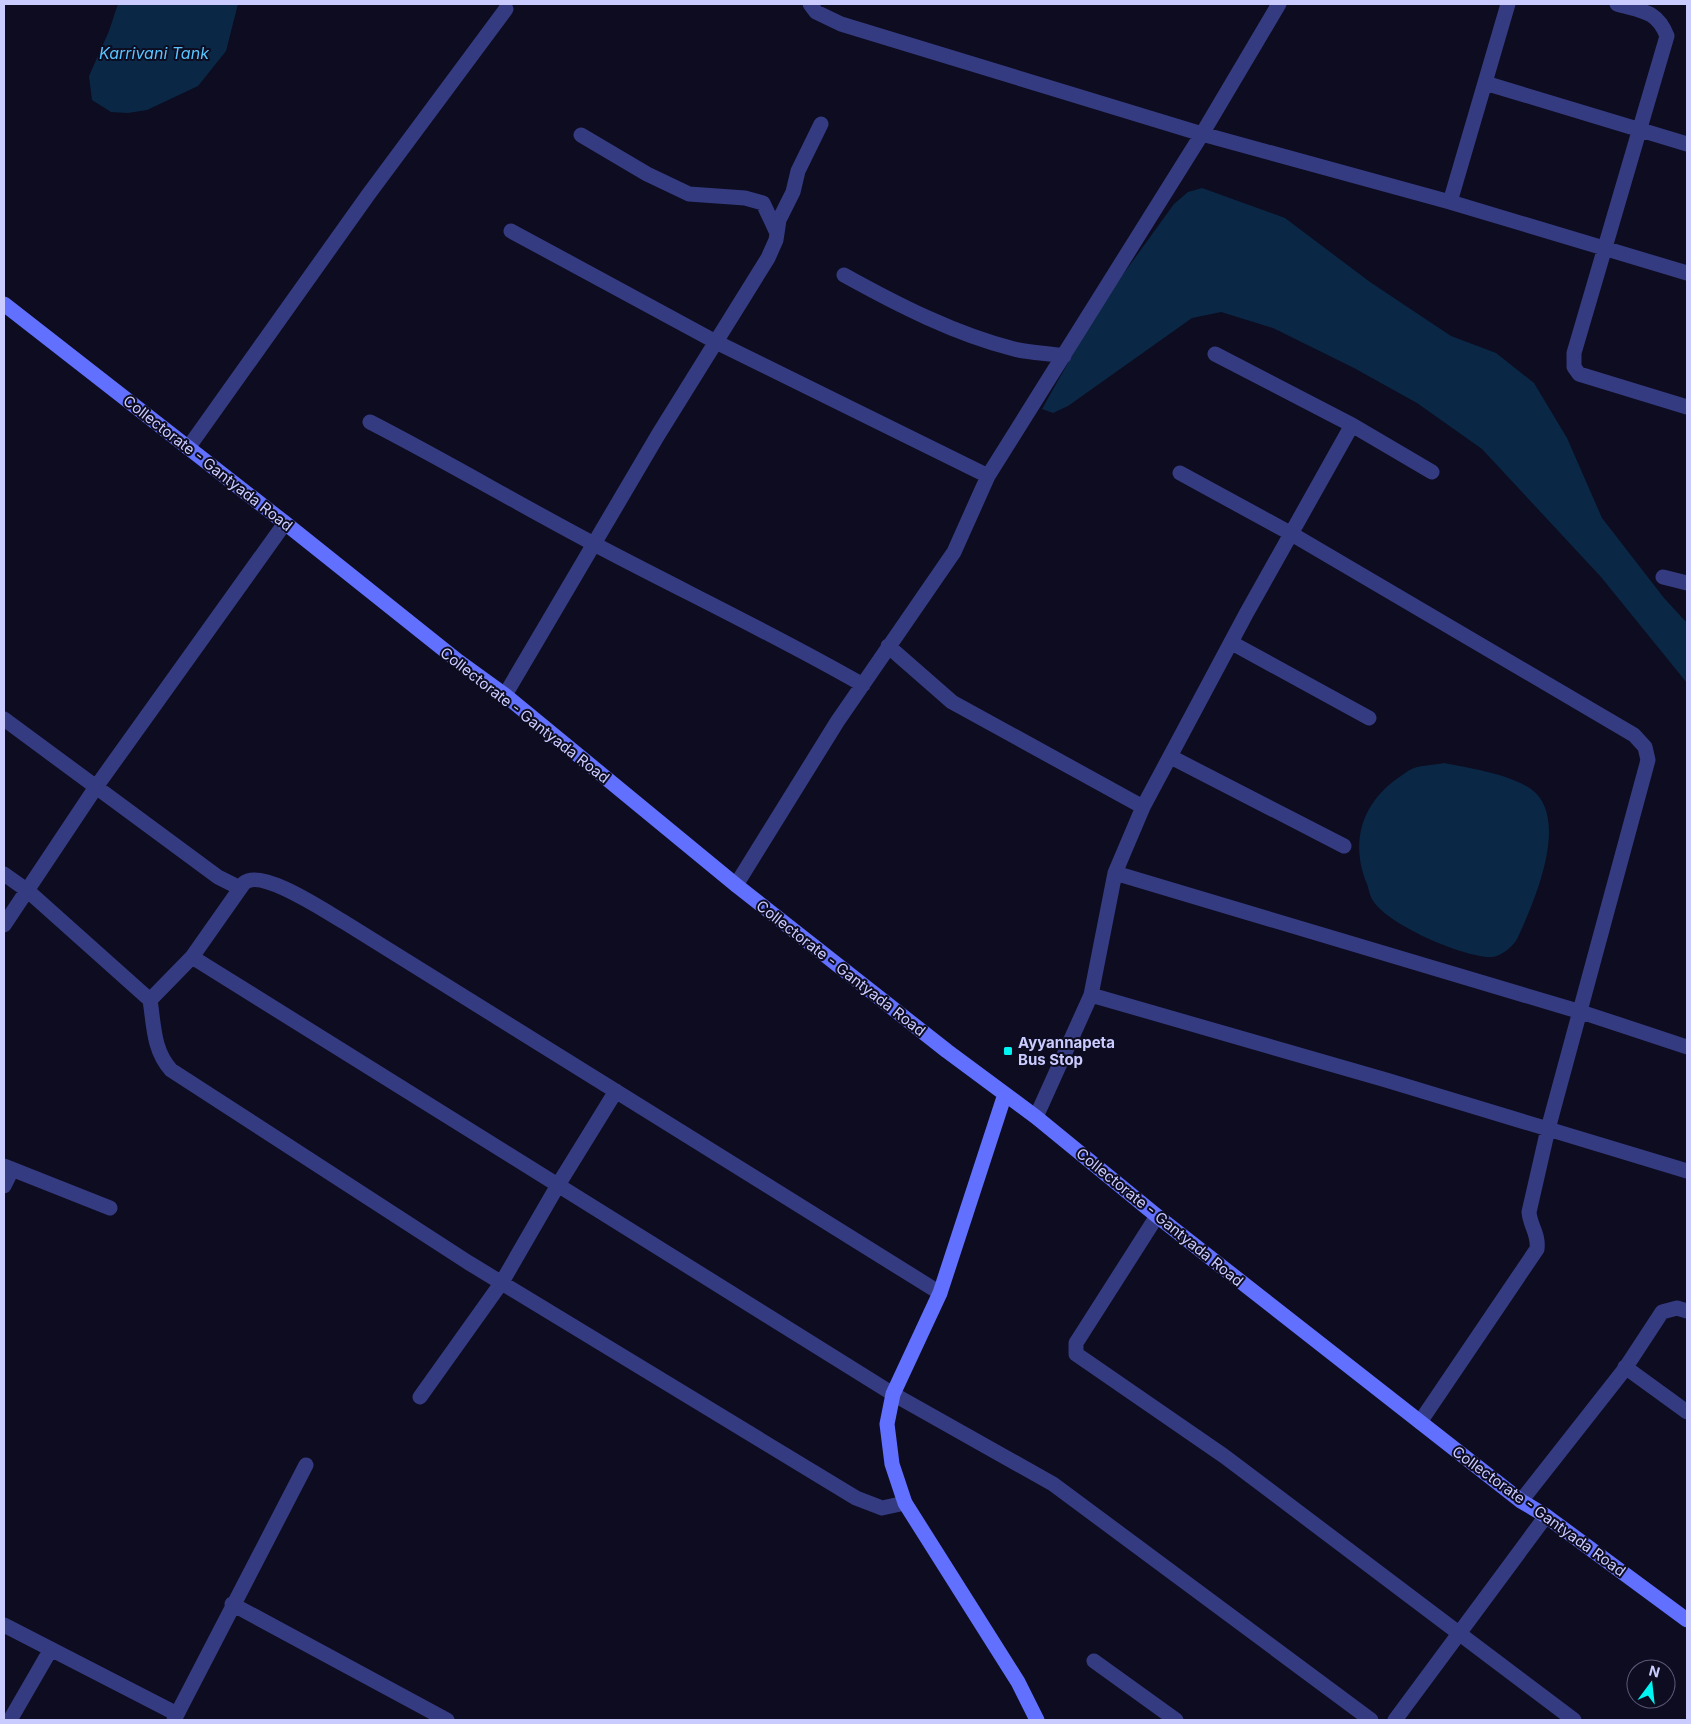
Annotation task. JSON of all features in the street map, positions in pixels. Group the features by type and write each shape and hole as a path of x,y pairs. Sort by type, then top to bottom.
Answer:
{"street":[{"path":"810,4 816,12 841,24 1202,134 1450,202 1687,273"},
{"path":"736,885 826,738 954,552 988,476 1202,134 1279,4"},
{"path":"1450,202 1508,4"},
{"path":"1617,4 1654,14 1662,23 1667,36 1574,353 1574,367 1579,374 1687,407"},
{"path":"188,448 368,195 506,9"},
{"path":"1485,83 1687,144"},
{"path":"505,695 594,544 768,258 777,233 779,220 793,192 798,172 821,124"},
{"path":"581,135 613,155 689,194 745,198 764,203 777,233"},
{"path":"511,231 716,342 988,476"},
{"path":"844,275 896,304 948,326 1014,349 1064,356"},
{"name":"Collectorate - Gantyada Road","path":"4,304 285,523 458,661 505,695 736,885 1036,1117 1157,1216 1521,1501 1546,1516 1687,1620"},
{"path":"1215,354 1352,425 1432,472"},
{"path":"370,422 444,460 594,544 808,654 863,685"},
{"path":"1036,1117 1091,995 1116,873 1143,807 1290,533 1352,425"},
{"path":"1180,474 1290,533 1634,735 1644,747 1648,760 1548,1130 1530,1212 1531,1222 1538,1234 1537,1249 1420,1422"},
{"path":"4,925 96,787 285,523"},
{"path":"1664,577 1687,583"},
{"path":"1232,643 1370,718"},
{"path":"888,646 952,702 1143,807"},
{"path":"4,719 218,877 240,888"},
{"path":"1171,757 1344,846"},
{"path":"1116,873 1580,1012 1687,1047"},
{"path":"4,874 28,891 150,1000 156,1046 164,1062 171,1070 502,1282 856,1498 882,1508 905,1503"},
{"path":"150,1000 192,957 240,888 248,880 275,884 344,922 940,1292"},
{"path":"192,957 893,1394 1053,1484 1371,1720"},
{"path":"1091,995 1386,1080 1687,1171"},
{"path":"420,1397 502,1282 558,1185 616,1091"},
{"path":"1005,1094 940,1292 893,1394 887,1424 892,1464 905,1503 1018,1682 1036,1720"},
{"path":"4,1186 8,1168 110,1208"},
{"path":"1157,1216 1076,1343 1076,1354 1224,1456 1574,1720"},
{"path":"1521,1501 1625,1367 1662,1312 1677,1308 1687,1311"},
{"path":"1625,1367 1687,1412"},
{"path":"4,1625 175,1717 199,1674 232,1604 306,1464"},
{"path":"1396,1720 1546,1516"},
{"path":"232,1604 447,1720"},
{"path":"10,1720 51,1649"},
{"path":"1094,1661 1176,1720"}],"water":[{"name":"Karrivani Tank","path":"118,4 238,4 226,51 198,86 147,110 128,113 111,112 92,100 89,76 109,31"},
{"path":"1202,188 1285,218 1370,282 1451,336 1496,353 1534,383 1567,438 1602,518 1664,598 1687,623 1687,683 1601,577 1482,449 1417,403 1354,368 1273,328 1221,312 1192,318 1068,406 1053,413 1042,409 1087,329 1116,284 1174,204 1188,192"},
{"path":"1444,763 1489,772 1522,784 1531,789 1543,802 1548,819 1549,839 1540,882 1525,922 1514,944 1500,955 1492,957 1480,956 1464,952 1411,930 1382,911 1373,900 1362,869 1359,854 1362,825 1367,812 1375,800 1385,788 1410,770 1421,766"}],"place":[{"name":"Ayyannapeta Bus Stop","path":"1008,1051"}]}
